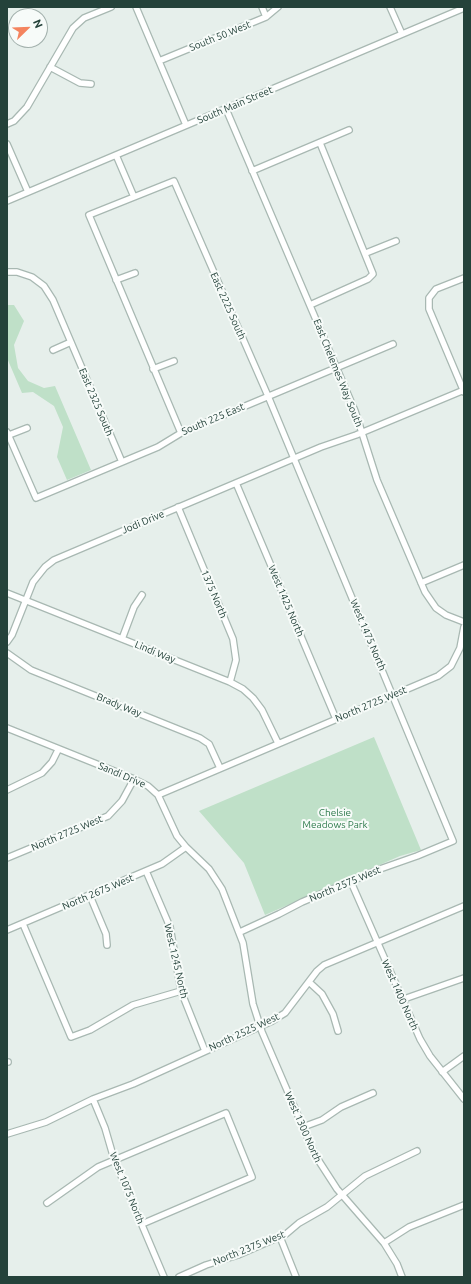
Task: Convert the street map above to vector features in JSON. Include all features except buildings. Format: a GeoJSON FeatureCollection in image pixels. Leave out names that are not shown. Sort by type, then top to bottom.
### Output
{"type":"FeatureCollection","features":[{"type":"Feature","properties":{"kind":"street"},"geometry":{"type":"LineString","coordinates":[[7,124],[14,121],[27,107],[73,28],[84,18],[111,7]]}},
{"type":"Feature","properties":{"kind":"street"},"geometry":{"type":"LineString","coordinates":[[136,7],[186,125]]}},
{"type":"Feature","properties":{"kind":"street"},"geometry":{"type":"LineString","coordinates":[[262,7],[266,16]]}},
{"type":"Feature","properties":{"kind":"street","name":"South 50 West"},"geometry":{"type":"LineString","coordinates":[[159,61],[266,16],[278,7]]}},
{"type":"Feature","properties":{"kind":"street"},"geometry":{"type":"LineString","coordinates":[[390,7],[402,34]]}},
{"type":"Feature","properties":{"kind":"street","name":"South Main Street"},"geometry":{"type":"LineString","coordinates":[[7,201],[464,8]]}},
{"type":"Feature","properties":{"kind":"street"},"geometry":{"type":"LineString","coordinates":[[50,67],[80,83],[90,84]]}},
{"type":"Feature","properties":{"kind":"street","name":"East Chelemes Way South"},"geometry":{"type":"LineString","coordinates":[[226,109],[355,410],[383,495],[425,592],[436,608],[456,620],[464,622]]}},
{"type":"Feature","properties":{"kind":"street"},"geometry":{"type":"LineString","coordinates":[[252,171],[349,130]]}},
{"type":"Feature","properties":{"kind":"street"},"geometry":{"type":"LineString","coordinates":[[310,305],[368,279],[373,274],[366,253],[320,143]]}},
{"type":"Feature","properties":{"kind":"street"},"geometry":{"type":"LineString","coordinates":[[7,144],[28,192]]}},
{"type":"Feature","properties":{"kind":"street"},"geometry":{"type":"LineString","coordinates":[[116,155],[134,197],[89,216],[180,433]]}},
{"type":"Feature","properties":{"kind":"street","name":"East 2225 South"},"geometry":{"type":"LineString","coordinates":[[134,197],[174,181],[282,430]]}},
{"type":"Feature","properties":{"kind":"street"},"geometry":{"type":"LineString","coordinates":[[366,253],[396,241]]}},
{"type":"Feature","properties":{"kind":"street","name":"East 2325 South"},"geometry":{"type":"LineString","coordinates":[[7,272],[17,272],[32,277],[44,286],[53,300],[122,462]]}},
{"type":"Feature","properties":{"kind":"street"},"geometry":{"type":"LineString","coordinates":[[116,280],[136,273]]}},
{"type":"Feature","properties":{"kind":"street"},"geometry":{"type":"LineString","coordinates":[[464,278],[436,289],[429,298],[429,309],[464,391]]}},
{"type":"Feature","properties":{"kind":"street"},"geometry":{"type":"LineString","coordinates":[[53,350],[71,342]]}},
{"type":"Feature","properties":{"kind":"street","name":"South 225 East"},"geometry":{"type":"LineString","coordinates":[[8,434],[36,498],[158,447],[180,433],[393,344]]}},
{"type":"Feature","properties":{"kind":"street"},"geometry":{"type":"LineString","coordinates":[[154,369],[174,361]]}},
{"type":"Feature","properties":{"kind":"street","name":"Jodi Drive"},"geometry":{"type":"LineString","coordinates":[[7,642],[12,635],[26,599],[38,574],[54,560],[293,458],[464,391]]}},
{"type":"Feature","properties":{"kind":"street"},"geometry":{"type":"LineString","coordinates":[[8,434],[27,428]]}},
{"type":"Feature","properties":{"kind":"street","name":"West 1475 North"},"geometry":{"type":"LineString","coordinates":[[282,430],[453,841]]}},
{"type":"Feature","properties":{"kind":"street","name":"West 1425 North"},"geometry":{"type":"LineString","coordinates":[[236,483],[336,719]]}},
{"type":"Feature","properties":{"kind":"street","name":"1375 North"},"geometry":{"type":"LineString","coordinates":[[178,507],[233,639],[236,660],[230,682]]}},
{"type":"Feature","properties":{"kind":"street"},"geometry":{"type":"LineString","coordinates":[[421,583],[464,565]]}},
{"type":"Feature","properties":{"kind":"street","name":"Lindi Way"},"geometry":{"type":"LineString","coordinates":[[7,593],[26,599],[230,682],[253,698],[268,720],[278,743]]}},
{"type":"Feature","properties":{"kind":"street"},"geometry":{"type":"LineString","coordinates":[[122,639],[134,607],[142,595]]}},
{"type":"Feature","properties":{"kind":"street","name":"North 2725 West"},"geometry":{"type":"LineString","coordinates":[[278,743],[438,676],[451,666],[460,648],[464,627]]}},
{"type":"Feature","properties":{"kind":"street","name":"Brady Way"},"geometry":{"type":"LineString","coordinates":[[7,653],[31,670],[200,738],[209,744],[220,768]]}},
{"type":"Feature","properties":{"kind":"street","name":"Sandi Drive"},"geometry":{"type":"LineString","coordinates":[[7,728],[58,750],[134,779],[148,786],[158,795]]}},
{"type":"Feature","properties":{"kind":"street"},"geometry":{"type":"LineString","coordinates":[[158,795],[278,743]]}},
{"type":"Feature","properties":{"kind":"street"},"geometry":{"type":"LineString","coordinates":[[7,790],[42,773],[52,762],[58,750]]}},
{"type":"Feature","properties":{"kind":"street","name":"North 2725 West"},"geometry":{"type":"LineString","coordinates":[[7,858],[108,816],[122,801],[134,779]]}},
{"type":"Feature","properties":{"kind":"street","name":"West 1300 North"},"geometry":{"type":"LineString","coordinates":[[158,795],[173,828],[186,847],[209,869],[216,878],[240,932],[253,1004],[260,1026],[303,1127],[324,1171],[341,1194],[384,1243],[397,1264],[402,1277]]}},
{"type":"Feature","properties":{"kind":"street","name":"North 2575 West"},"geometry":{"type":"LineString","coordinates":[[240,932],[302,902],[453,841]]}},
{"type":"Feature","properties":{"kind":"street","name":"North 2675 West"},"geometry":{"type":"LineString","coordinates":[[7,930],[90,896],[169,861],[186,847]]}},
{"type":"Feature","properties":{"kind":"street","name":"West 1245 North"},"geometry":{"type":"LineString","coordinates":[[146,871],[170,927],[181,991],[205,1051]]}},
{"type":"Feature","properties":{"kind":"street","name":"West 1400 North"},"geometry":{"type":"LineString","coordinates":[[351,882],[401,1000],[420,1039],[442,1072],[464,1099]]}},
{"type":"Feature","properties":{"kind":"street"},"geometry":{"type":"LineString","coordinates":[[90,896],[106,934],[107,946]]}},
{"type":"Feature","properties":{"kind":"street","name":"North 2525 West"},"geometry":{"type":"LineString","coordinates":[[7,1134],[46,1122],[92,1099],[133,1084],[260,1026],[285,1013],[324,965],[464,906]]}},
{"type":"Feature","properties":{"kind":"street"},"geometry":{"type":"LineString","coordinates":[[23,924],[70,1037],[90,1030],[133,1005],[181,991]]}},
{"type":"Feature","properties":{"kind":"street"},"geometry":{"type":"LineString","coordinates":[[401,1000],[464,978]]}},
{"type":"Feature","properties":{"kind":"street"},"geometry":{"type":"LineString","coordinates":[[309,982],[322,994],[333,1014],[338,1032]]}},
{"type":"Feature","properties":{"kind":"street"},"geometry":{"type":"LineString","coordinates":[[442,1072],[464,1056]]}},
{"type":"Feature","properties":{"kind":"street"},"geometry":{"type":"LineString","coordinates":[[303,1127],[322,1120],[342,1107],[374,1093]]}},
{"type":"Feature","properties":{"kind":"street","name":"West 1075 North"},"geometry":{"type":"LineString","coordinates":[[92,1099],[105,1128],[114,1160],[164,1277]]}},
{"type":"Feature","properties":{"kind":"street"},"geometry":{"type":"LineString","coordinates":[[47,1203],[92,1170],[226,1113],[252,1177],[142,1224]]}},
{"type":"Feature","properties":{"kind":"street","name":"North 2375 West"},"geometry":{"type":"LineString","coordinates":[[179,1277],[280,1237],[299,1223],[327,1207],[364,1176],[417,1151]]}},
{"type":"Feature","properties":{"kind":"street"},"geometry":{"type":"LineString","coordinates":[[384,1243],[409,1227],[464,1205]]}},
{"type":"Feature","properties":{"kind":"street"},"geometry":{"type":"LineString","coordinates":[[280,1237],[296,1277]]}},
{"type":"Feature","properties":{"kind":"green space"},"geometry":{"type":"Polygon","coordinates":[[[7,305],[14,305],[24,321],[14,345],[18,368],[28,381],[44,388],[55,386],[91,470],[67,480],[57,457],[63,427],[54,406],[33,392],[22,393],[7,358],[7,305]]]}},
{"type":"Feature","properties":{"kind":"green space","name":"Chelsie Meadows Park"},"geometry":{"type":"Polygon","coordinates":[[[374,737],[421,850],[400,856],[265,915],[244,863],[199,811],[374,737]]]}}]}
